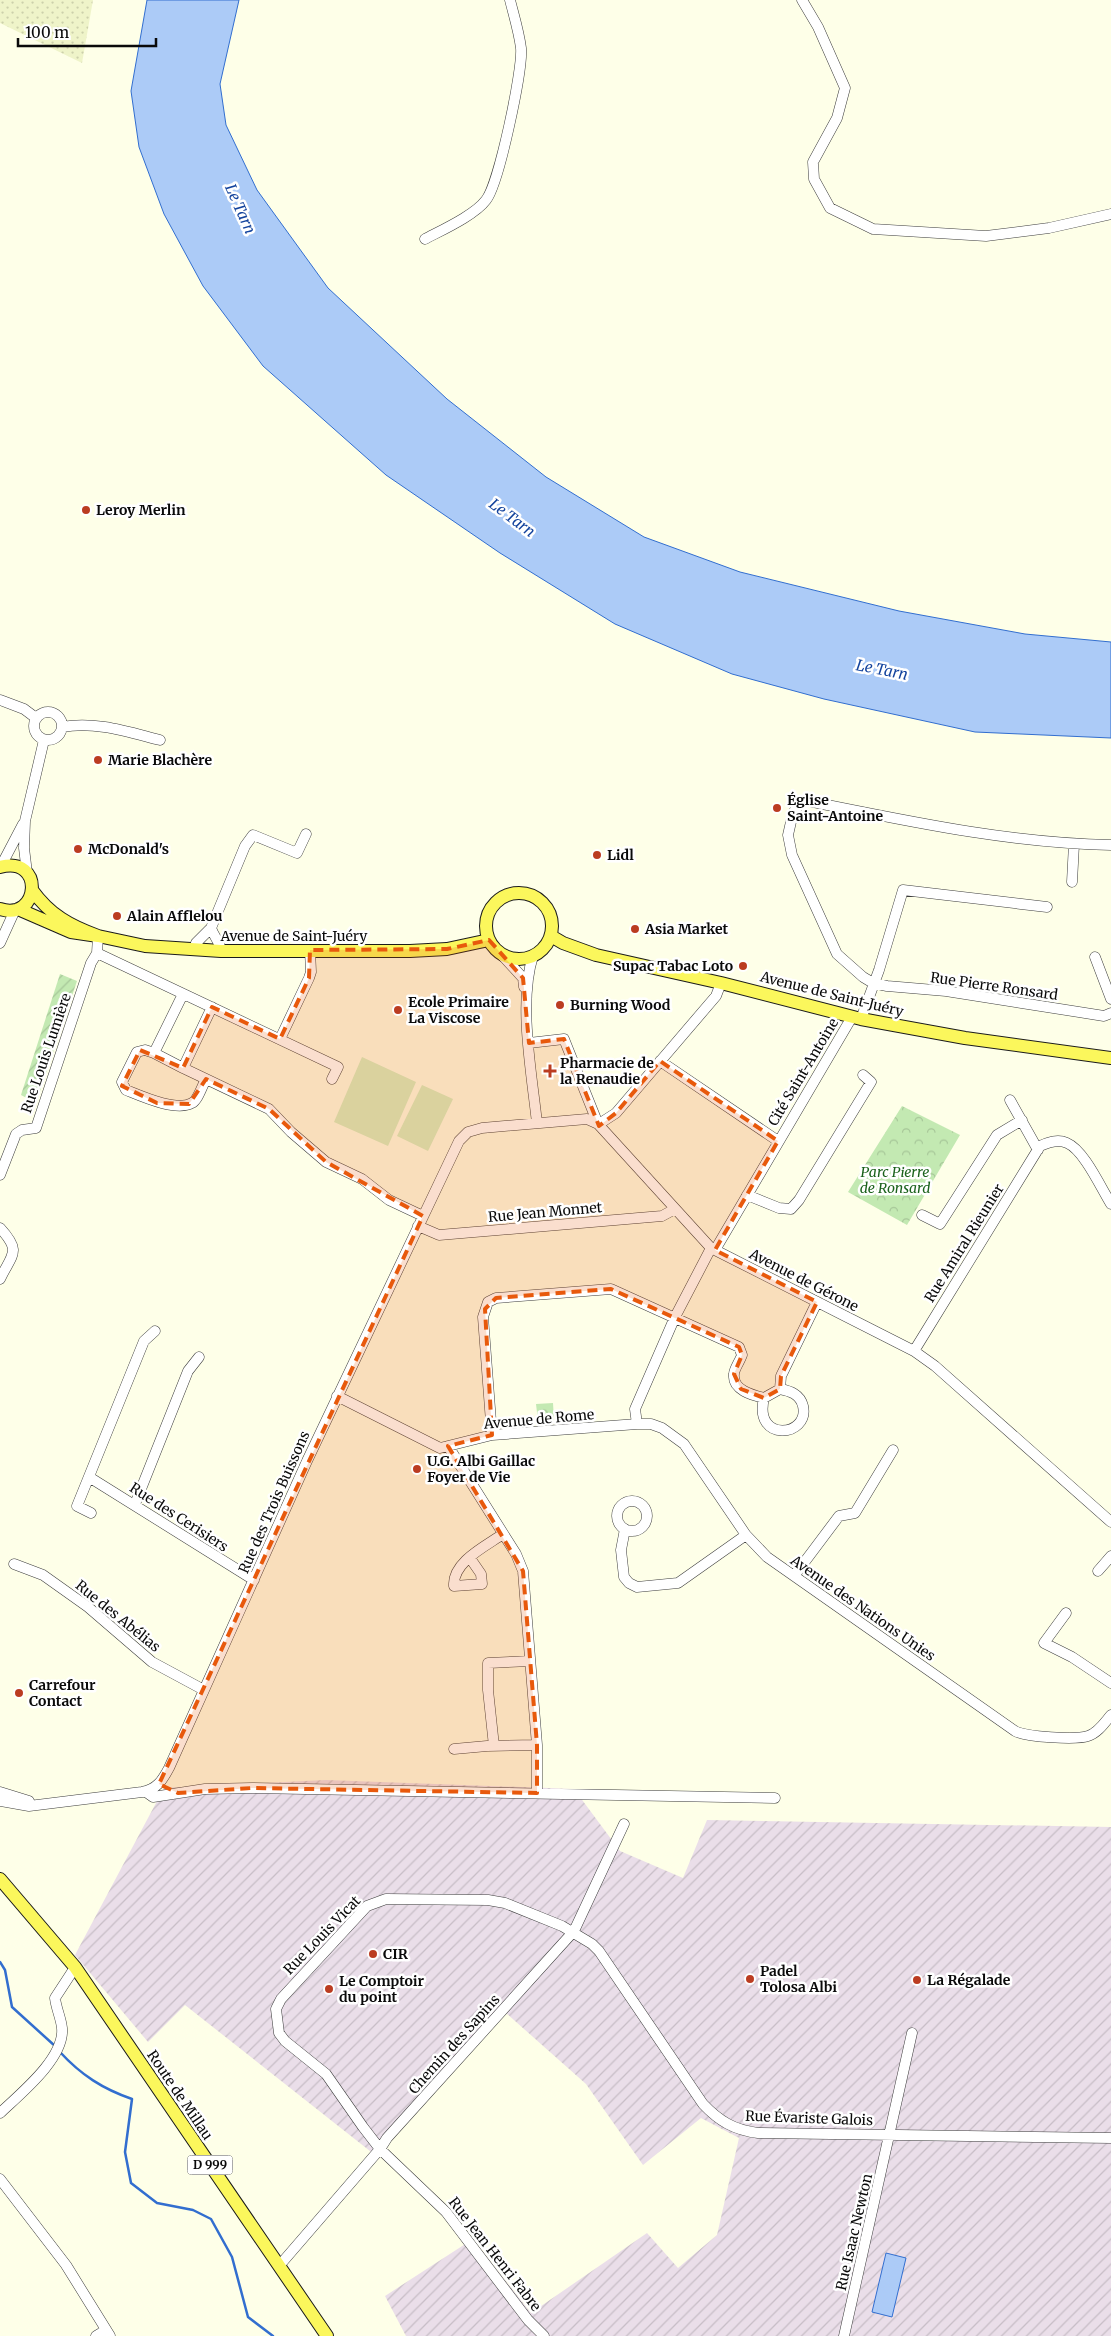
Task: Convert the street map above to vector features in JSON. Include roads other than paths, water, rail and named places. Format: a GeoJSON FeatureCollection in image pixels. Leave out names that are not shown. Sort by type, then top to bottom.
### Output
{"type":"FeatureCollection","features":[{"type":"Feature","properties":{"kind":"main road"},"geometry":{"type":"LineString","coordinates":[[1,867],[14,865],[27,872],[32,882],[32,890],[28,902],[17,910]]}},
{"type":"Feature","properties":{"kind":"main road","name":"Avenue de Saint-Juéry"},"geometry":{"type":"LineString","coordinates":[[32,890],[56,917],[72,926],[98,936]]}},
{"type":"Feature","properties":{"kind":"main road"},"geometry":{"type":"LineString","coordinates":[[516,894],[525,894],[542,903],[551,919],[551,936],[543,949],[533,956],[522,959],[501,954],[489,940],[487,920],[490,910],[497,902],[516,894]]}},
{"type":"Feature","properties":{"kind":"main road","name":"Avenue de Saint-Juéry"},"geometry":{"type":"LineString","coordinates":[[0,909],[17,910],[71,932],[144,946],[194,950],[447,949],[489,940]]}},
{"type":"Feature","properties":{"kind":"main road","name":"Avenue de Saint-Juéry"},"geometry":{"type":"LineString","coordinates":[[551,936],[578,950],[722,982],[856,1018],[965,1038],[1111,1058]]}},
{"type":"Feature","properties":{"kind":"main road","name":"Route de Millau"},"geometry":{"type":"LineString","coordinates":[[0,1879],[59,1948],[94,1995],[327,2336]]}},
{"type":"Feature","properties":{"kind":"main road","name":"Route de Millau"},"geometry":{"type":"LineString","coordinates":[[0,1892],[94,1995]]}},
{"type":"Feature","properties":{"kind":"street"},"geometry":{"type":"LineString","coordinates":[[425,238],[463,219],[486,200],[498,170],[519,76],[521,49],[510,0]]}},
{"type":"Feature","properties":{"kind":"street"},"geometry":{"type":"LineString","coordinates":[[802,0],[818,27],[845,88],[837,118],[813,162],[814,179],[830,208],[873,229],[986,236],[1048,228],[1111,214]]}},
{"type":"Feature","properties":{"kind":"street"},"geometry":{"type":"LineString","coordinates":[[0,700],[24,709],[36,718]]}},
{"type":"Feature","properties":{"kind":"street"},"geometry":{"type":"LineString","coordinates":[[53,712],[59,717],[62,727],[56,738],[44,740],[35,731],[36,718],[42,713],[53,712]]}},
{"type":"Feature","properties":{"kind":"street"},"geometry":{"type":"LineString","coordinates":[[62,727],[78,724],[97,725],[160,740]]}},
{"type":"Feature","properties":{"kind":"street"},"geometry":{"type":"LineString","coordinates":[[27,872],[24,848],[25,821],[44,740]]}},
{"type":"Feature","properties":{"kind":"street"},"geometry":{"type":"LineString","coordinates":[[873,983],[837,954],[792,854],[788,836],[793,813],[801,802],[808,801],[955,830],[1074,844],[1111,845]]}},
{"type":"Feature","properties":{"kind":"street"},"geometry":{"type":"LineString","coordinates":[[1,867],[25,821]]}},
{"type":"Feature","properties":{"kind":"street"},"geometry":{"type":"LineString","coordinates":[[194,950],[196,943],[211,928],[245,846],[253,835],[298,853],[306,834]]}},
{"type":"Feature","properties":{"kind":"street"},"geometry":{"type":"LineString","coordinates":[[1072,882],[1074,844]]}},
{"type":"Feature","properties":{"kind":"street","name":"Cité Saint-Antoine"},"geometry":{"type":"LineString","coordinates":[[637,1424],[635,1409],[675,1317],[713,1249],[778,1141],[856,1018],[873,983],[903,890],[1047,907]]}},
{"type":"Feature","properties":{"kind":"street"},"geometry":{"type":"LineString","coordinates":[[1,940],[17,910]]}},
{"type":"Feature","properties":{"kind":"street"},"geometry":{"type":"LineString","coordinates":[[0,925],[1,940]]}},
{"type":"Feature","properties":{"kind":"street"},"geometry":{"type":"LineString","coordinates":[[211,928],[214,936],[220,943],[221,950]]}},
{"type":"Feature","properties":{"kind":"street"},"geometry":{"type":"LineString","coordinates":[[98,936],[97,953],[338,1067],[332,1079]]}},
{"type":"Feature","properties":{"kind":"street"},"geometry":{"type":"LineString","coordinates":[[280,1039],[309,978],[311,972],[310,950]]}},
{"type":"Feature","properties":{"kind":"street","name":"Rue Louis Lumière"},"geometry":{"type":"LineString","coordinates":[[0,1175],[16,1134],[22,1130],[36,1128],[88,972],[97,953]]}},
{"type":"Feature","properties":{"kind":"street"},"geometry":{"type":"LineString","coordinates":[[501,954],[523,978],[527,1000]]}},
{"type":"Feature","properties":{"kind":"street"},"geometry":{"type":"LineString","coordinates":[[533,956],[528,970],[527,1000],[537,1123],[587,1119],[599,1124],[616,1113],[716,996],[722,982]]}},
{"type":"Feature","properties":{"kind":"street"},"geometry":{"type":"LineString","coordinates":[[1095,956],[1111,999]]}},
{"type":"Feature","properties":{"kind":"street","name":"Rue Pierre Ronsard"},"geometry":{"type":"LineString","coordinates":[[873,983],[946,991],[1104,1016],[1111,1013]]}},
{"type":"Feature","properties":{"kind":"street"},"geometry":{"type":"LineString","coordinates":[[154,1052],[183,994]]}},
{"type":"Feature","properties":{"kind":"street"},"geometry":{"type":"LineString","coordinates":[[184,1068],[212,1007]]}},
{"type":"Feature","properties":{"kind":"street","name":"Avenue de Gérone"},"geometry":{"type":"LineString","coordinates":[[529,1043],[564,1039],[599,1124],[713,1249],[914,1351],[940,1370],[1111,1522]]}},
{"type":"Feature","properties":{"kind":"street"},"geometry":{"type":"LineString","coordinates":[[206,1079],[195,1100],[190,1104],[158,1103],[126,1090],[122,1082],[137,1052],[145,1050],[154,1052],[269,1109],[290,1132],[326,1162],[362,1179],[389,1200],[423,1216]]}},
{"type":"Feature","properties":{"kind":"street","name":"Cité Saint-Antoine"},"geometry":{"type":"LineString","coordinates":[[660,1061],[778,1141]]}},
{"type":"Feature","properties":{"kind":"street"},"geometry":{"type":"LineString","coordinates":[[747,1195],[779,1208],[791,1209],[799,1200],[871,1082],[863,1075]]}},
{"type":"Feature","properties":{"kind":"street"},"geometry":{"type":"LineString","coordinates":[[1010,1100],[1038,1150],[1040,1146],[1051,1142],[1066,1142],[1078,1150],[1111,1204]]}},
{"type":"Feature","properties":{"kind":"street"},"geometry":{"type":"LineString","coordinates":[[922,1215],[940,1224],[997,1135],[1022,1120]]}},
{"type":"Feature","properties":{"kind":"street","name":"Rue des Trois Buissons"},"geometry":{"type":"LineString","coordinates":[[0,1801],[20,1806],[146,1792],[159,1784],[169,1768],[337,1396],[458,1141],[468,1132],[482,1128],[537,1123]]}},
{"type":"Feature","properties":{"kind":"street","name":"Rue Amiral Rieunier"},"geometry":{"type":"LineString","coordinates":[[914,1351],[1038,1150]]}},
{"type":"Feature","properties":{"kind":"street","name":"Rue Jean Monnet"},"geometry":{"type":"LineString","coordinates":[[418,1226],[439,1235],[662,1216],[675,1209]]}},
{"type":"Feature","properties":{"kind":"street"},"geometry":{"type":"LineString","coordinates":[[0,1228],[12,1241],[14,1250],[0,1279]]}},
{"type":"Feature","properties":{"kind":"street"},"geometry":{"type":"LineString","coordinates":[[492,1436],[483,1318],[488,1302],[496,1298],[551,1292],[611,1289],[739,1348],[742,1355],[734,1374],[735,1382],[745,1392],[764,1398],[780,1389],[795,1393],[802,1402],[804,1409],[799,1423],[790,1430],[776,1430],[769,1426],[762,1413],[764,1398]]}},
{"type":"Feature","properties":{"kind":"street"},"geometry":{"type":"LineString","coordinates":[[780,1389],[781,1376],[817,1302]]}},
{"type":"Feature","properties":{"kind":"street"},"geometry":{"type":"LineString","coordinates":[[91,1513],[77,1506],[144,1341],[155,1331]]}},
{"type":"Feature","properties":{"kind":"street"},"geometry":{"type":"LineString","coordinates":[[134,1504],[188,1371],[199,1358]]}},
{"type":"Feature","properties":{"kind":"street","name":"Avenue de Rome"},"geometry":{"type":"LineString","coordinates":[[337,1396],[440,1448],[492,1436],[637,1424]]}},
{"type":"Feature","properties":{"kind":"street","name":"Avenue des Nations Unies"},"geometry":{"type":"LineString","coordinates":[[637,1424],[651,1424],[662,1428],[684,1444],[746,1536],[767,1557],[957,1692],[1022,1734],[1088,1736],[1096,1732],[1111,1715]]}},
{"type":"Feature","properties":{"kind":"street"},"geometry":{"type":"LineString","coordinates":[[448,1446],[503,1534],[523,1571],[537,1745],[537,1793]]}},
{"type":"Feature","properties":{"kind":"street"},"geometry":{"type":"LineString","coordinates":[[794,1576],[839,1516],[855,1512],[893,1450]]}},
{"type":"Feature","properties":{"kind":"street","name":"Rue des Cerisiers"},"geometry":{"type":"LineString","coordinates":[[89,1477],[254,1580]]}},
{"type":"Feature","properties":{"kind":"street"},"geometry":{"type":"LineString","coordinates":[[625,1529],[621,1550],[624,1577],[637,1587],[678,1583],[746,1536]]}},
{"type":"Feature","properties":{"kind":"street"},"geometry":{"type":"LineString","coordinates":[[470,1558],[503,1534]]}},
{"type":"Feature","properties":{"kind":"street"},"geometry":{"type":"LineString","coordinates":[[1098,1571],[1111,1556]]}},
{"type":"Feature","properties":{"kind":"street","name":"Rue des Abélias"},"geometry":{"type":"LineString","coordinates":[[14,1564],[42,1575],[88,1607],[152,1662],[204,1690]]}},
{"type":"Feature","properties":{"kind":"street"},"geometry":{"type":"LineString","coordinates":[[1066,1613],[1044,1643],[1072,1657],[1111,1683]]}},
{"type":"Feature","properties":{"kind":"street"},"geometry":{"type":"LineString","coordinates":[[494,1746],[488,1690],[488,1663],[530,1661]]}},
{"type":"Feature","properties":{"kind":"street"},"geometry":{"type":"LineString","coordinates":[[454,1750],[494,1746],[537,1745]]}},
{"type":"Feature","properties":{"kind":"street"},"geometry":{"type":"LineString","coordinates":[[159,1784],[178,1792]]}},
{"type":"Feature","properties":{"kind":"street"},"geometry":{"type":"LineString","coordinates":[[146,1792],[154,1797],[205,1789],[270,1788],[775,1798]]}},
{"type":"Feature","properties":{"kind":"street","name":"Rue des Trois Buissons"},"geometry":{"type":"LineString","coordinates":[[0,1792],[21,1800],[48,1803]]}},
{"type":"Feature","properties":{"kind":"street","name":"Chemin des Sapins"},"geometry":{"type":"LineString","coordinates":[[279,2266],[380,2149],[387,2138],[574,1931],[624,1824]]}},
{"type":"Feature","properties":{"kind":"street","name":"Rue Louis Vicat"},"geometry":{"type":"LineString","coordinates":[[380,2149],[326,2074],[279,2033],[276,2009],[281,1999],[366,1906],[376,1901],[386,1899],[488,1900],[505,1903],[574,1931]]}},
{"type":"Feature","properties":{"kind":"street","name":"Rue Évariste Galois"},"geometry":{"type":"LineString","coordinates":[[574,1931],[599,1951],[703,2104],[721,2122],[732,2128],[758,2133],[1111,2138]]}},
{"type":"Feature","properties":{"kind":"street"},"geometry":{"type":"LineString","coordinates":[[0,2113],[32,2083],[54,2054],[60,2041],[62,2027],[55,1998],[72,1972]]}},
{"type":"Feature","properties":{"kind":"street","name":"Rue Isaac Newton"},"geometry":{"type":"LineString","coordinates":[[844,2336],[912,2033]]}},
{"type":"Feature","properties":{"kind":"street","name":"Rue Jean Henri Fabre"},"geometry":{"type":"LineString","coordinates":[[380,2149],[446,2212],[528,2320],[544,2336]]}},
{"type":"Feature","properties":{"kind":"street"},"geometry":{"type":"LineString","coordinates":[[0,2179],[66,2265],[108,2333],[96,2336]]}},
{"type":"Feature","properties":{"kind":"water","name":"Le Tarn"},"geometry":{"type":"Polygon","coordinates":[[[147,0],[239,0],[220,84],[226,125],[257,190],[328,288],[447,399],[546,477],[644,537],[740,572],[899,611],[1025,634],[1111,642],[1111,738],[975,732],[824,699],[732,674],[615,624],[500,553],[386,475],[263,366],[203,286],[164,214],[139,147],[131,91],[147,0]]]}},
{"type":"Feature","properties":{"kind":"water"},"geometry":{"type":"Polygon","coordinates":[[[886,2253],[906,2258],[892,2317],[872,2312],[886,2253]]]}},
{"type":"Feature","properties":{"kind":"waterway"},"geometry":{"type":"LineString","coordinates":[[0,1962],[5,1970],[12,2007],[55,2046]]}},
{"type":"Feature","properties":{"kind":"waterway"},"geometry":{"type":"LineString","coordinates":[[60,2052],[76,2068],[93,2080],[111,2091],[132,2099],[125,2152],[131,2183],[157,2203],[193,2210],[211,2219],[232,2257],[248,2317],[273,2336]]}},
{"type":"Feature","properties":{"kind":"place","name":"Leroy Merlin"},"geometry":{"type":"Point","coordinates":[86,510]}},
{"type":"Feature","properties":{"kind":"place","name":"Marie Blachère"},"geometry":{"type":"Point","coordinates":[98,760]}},
{"type":"Feature","properties":{"kind":"place","name":"Église Saint-Antoine"},"geometry":{"type":"Point","coordinates":[777,808]}},
{"type":"Feature","properties":{"kind":"place","name":"McDonald's"},"geometry":{"type":"Point","coordinates":[78,849]}},
{"type":"Feature","properties":{"kind":"place","name":"Lidl"},"geometry":{"type":"Point","coordinates":[597,855]}},
{"type":"Feature","properties":{"kind":"place","name":"Alain Afflelou"},"geometry":{"type":"Point","coordinates":[117,916]}},
{"type":"Feature","properties":{"kind":"place","name":"Asia Market"},"geometry":{"type":"Point","coordinates":[635,929]}},
{"type":"Feature","properties":{"kind":"place","name":"Supac Tabac Loto"},"geometry":{"type":"Point","coordinates":[743,966]}},
{"type":"Feature","properties":{"kind":"place","name":"Burning Wood"},"geometry":{"type":"Point","coordinates":[560,1005]}},
{"type":"Feature","properties":{"kind":"place","name":"Ecole Primaire La Viscose"},"geometry":{"type":"Point","coordinates":[398,1010]}},
{"type":"Feature","properties":{"kind":"place","name":"Pharmacie de la Renaudie"},"geometry":{"type":"Point","coordinates":[550,1071]}},
{"type":"Feature","properties":{"kind":"place","name":"U.G. Albi Gaillac Foyer de Vie"},"geometry":{"type":"Point","coordinates":[417,1469]}},
{"type":"Feature","properties":{"kind":"place","name":"Carrefour Contact"},"geometry":{"type":"Point","coordinates":[19,1693]}},
{"type":"Feature","properties":{"kind":"place","name":"CIR"},"geometry":{"type":"Point","coordinates":[373,1954]}},
{"type":"Feature","properties":{"kind":"place","name":"Padel Tolosa Albi"},"geometry":{"type":"Point","coordinates":[750,1979]}},
{"type":"Feature","properties":{"kind":"place","name":"La Régalade"},"geometry":{"type":"Point","coordinates":[917,1980]}},
{"type":"Feature","properties":{"kind":"place","name":"Le Comptoir du point"},"geometry":{"type":"Point","coordinates":[329,1989]}},
{"type":"Feature","properties":{"kind":"park label","name":"Parc Pierre de Ronsard"},"geometry":{"type":"Point","coordinates":[895,1180]}}]}
